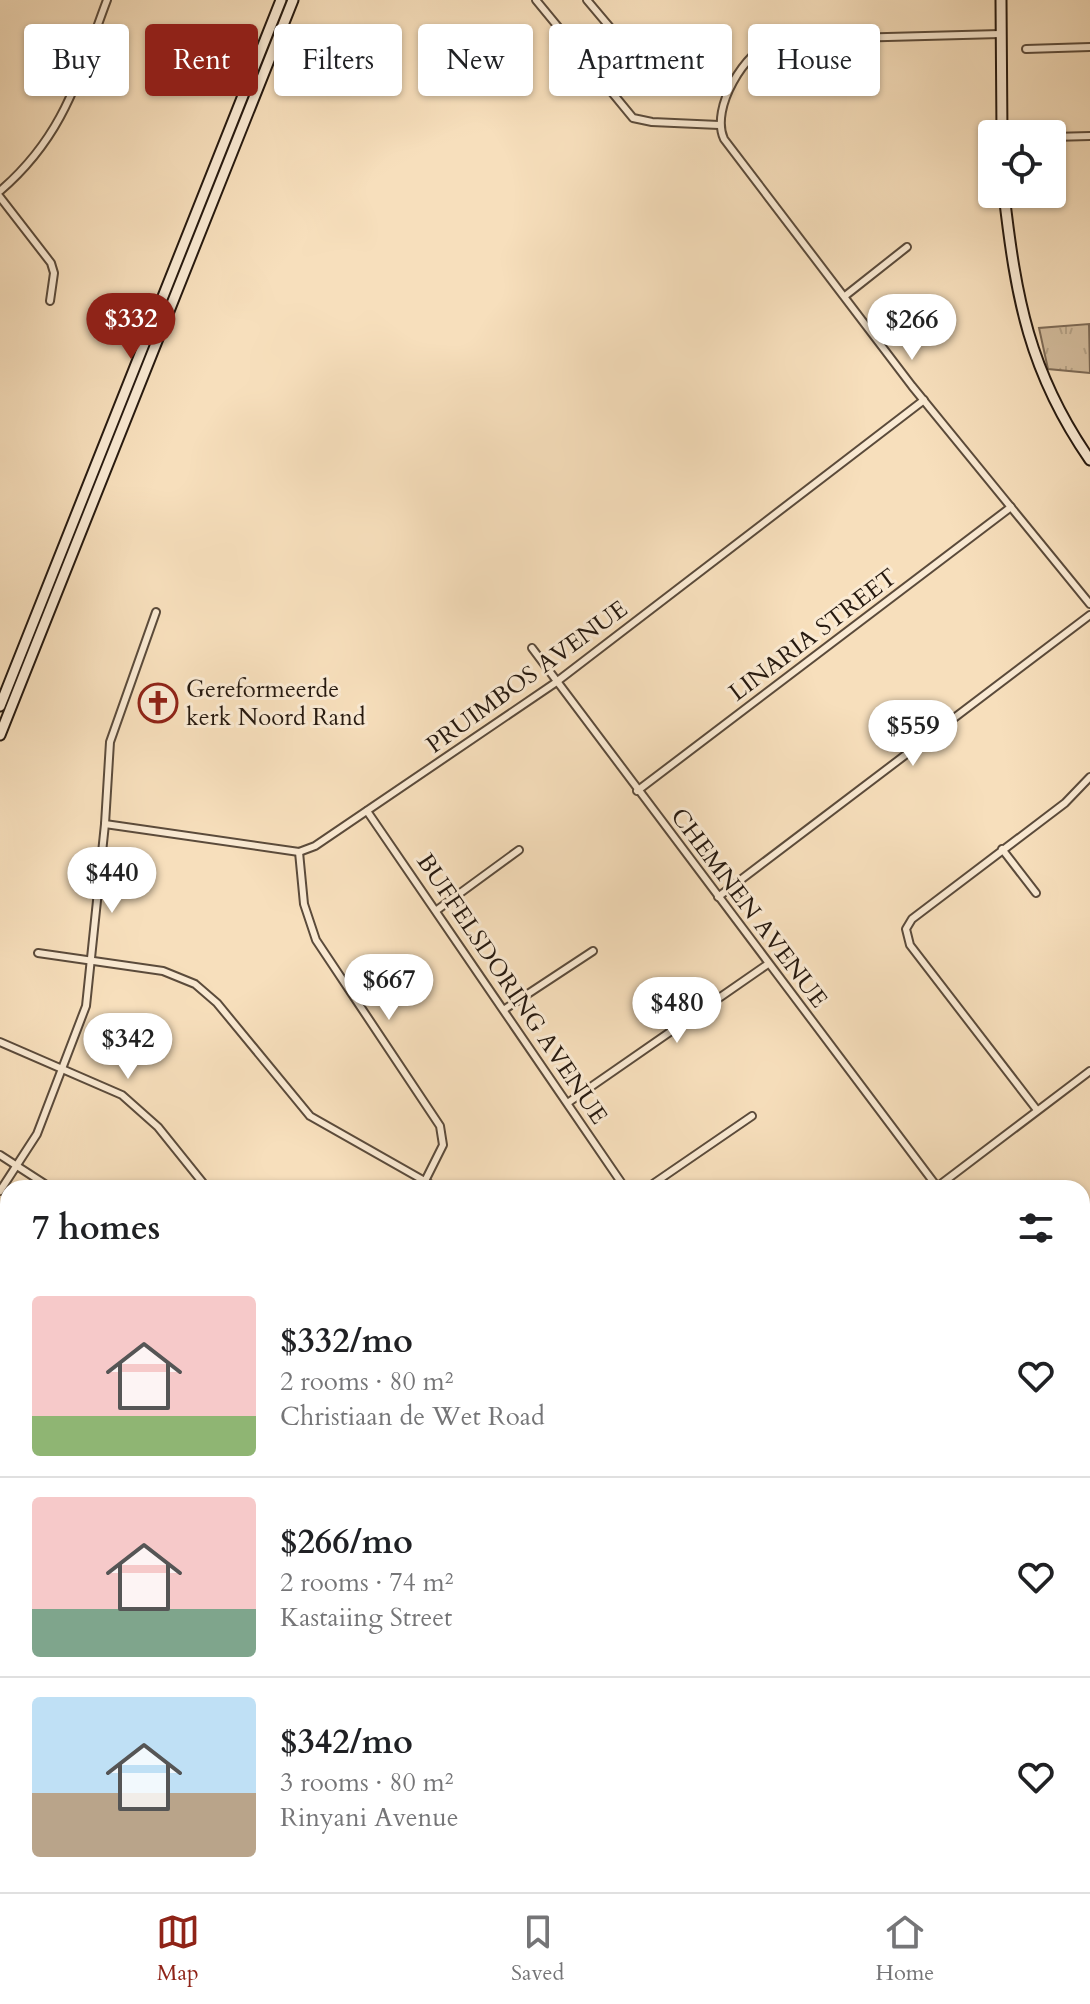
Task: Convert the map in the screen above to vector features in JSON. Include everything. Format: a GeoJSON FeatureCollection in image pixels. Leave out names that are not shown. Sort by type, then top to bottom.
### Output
{"type":"FeatureCollection","features":[{"type":"Feature","properties":{"kind":"main road"},"geometry":{"type":"LineString","coordinates":[[0,706],[281,0]]}},
{"type":"Feature","properties":{"kind":"main road"},"geometry":{"type":"LineString","coordinates":[[0,735],[293,0]]}},
{"type":"Feature","properties":{"kind":"main road"},"geometry":{"type":"LineString","coordinates":[[993,0],[1000,34],[1002,120]]}},
{"type":"Feature","properties":{"kind":"main road"},"geometry":{"type":"LineString","coordinates":[[998,13],[1001,0]]}},
{"type":"Feature","properties":{"kind":"main road"},"geometry":{"type":"LineString","coordinates":[[1006,208],[1011,248],[1035,357],[1053,402],[1090,460]]}},
{"type":"Feature","properties":{"kind":"street"},"geometry":{"type":"LineString","coordinates":[[50,301],[54,273],[51,263],[0,194],[29,165],[55,131],[107,0]]}},
{"type":"Feature","properties":{"kind":"street"},"geometry":{"type":"LineString","coordinates":[[536,0],[633,118],[652,122],[719,125]]}},
{"type":"Feature","properties":{"kind":"street"},"geometry":{"type":"LineString","coordinates":[[587,0],[607,24]]}},
{"type":"Feature","properties":{"kind":"street"},"geometry":{"type":"LineString","coordinates":[[1000,34],[775,40],[752,56],[722,107],[719,125],[724,139],[924,400],[1090,604]]}},
{"type":"Feature","properties":{"kind":"street"},"geometry":{"type":"LineString","coordinates":[[1026,49],[1090,47]]}},
{"type":"Feature","properties":{"kind":"street"},"geometry":{"type":"LineString","coordinates":[[1066,137],[1090,136]]}},
{"type":"Feature","properties":{"kind":"street"},"geometry":{"type":"LineString","coordinates":[[845,296],[907,247]]}},
{"type":"Feature","properties":{"kind":"street","name":"PRUIMBOS AVENUE"},"geometry":{"type":"LineString","coordinates":[[299,852],[315,846],[555,683],[924,400]]}},
{"type":"Feature","properties":{"kind":"street","name":"LINARIA STREET"},"geometry":{"type":"LineString","coordinates":[[637,791],[1011,507]]}},
{"type":"Feature","properties":{"kind":"street"},"geometry":{"type":"LineString","coordinates":[[8,1180],[37,1134],[86,1006],[111,735],[156,612]]}},
{"type":"Feature","properties":{"kind":"street"},"geometry":{"type":"LineString","coordinates":[[718,897],[1090,615]]}},
{"type":"Feature","properties":{"kind":"street","name":"CHEMNEN AVENUE"},"geometry":{"type":"LineString","coordinates":[[532,648],[555,683],[933,1180]]}},
{"type":"Feature","properties":{"kind":"street"},"geometry":{"type":"LineString","coordinates":[[1037,1110],[905,934],[912,919],[1065,803],[1090,777]]}},
{"type":"Feature","properties":{"kind":"street","name":"BUFFELSDORING AVENUE"},"geometry":{"type":"LineString","coordinates":[[367,811],[620,1180]]}},
{"type":"Feature","properties":{"kind":"street"},"geometry":{"type":"LineString","coordinates":[[105,824],[299,852],[304,904],[316,940],[440,1126],[443,1145],[426,1180]]}},
{"type":"Feature","properties":{"kind":"street"},"geometry":{"type":"LineString","coordinates":[[1002,849],[1036,893]]}},
{"type":"Feature","properties":{"kind":"street"},"geometry":{"type":"LineString","coordinates":[[437,910],[519,850]]}},
{"type":"Feature","properties":{"kind":"street"},"geometry":{"type":"LineString","coordinates":[[505,1009],[593,951]]}},
{"type":"Feature","properties":{"kind":"street"},"geometry":{"type":"LineString","coordinates":[[38,953],[92,964],[163,971],[195,984],[217,1003],[310,1116],[423,1180]]}},
{"type":"Feature","properties":{"kind":"street"},"geometry":{"type":"LineString","coordinates":[[569,1102],[768,964]]}},
{"type":"Feature","properties":{"kind":"street"},"geometry":{"type":"LineString","coordinates":[[0,1042],[107,1086],[134,1104],[158,1127],[201,1180]]}},
{"type":"Feature","properties":{"kind":"street"},"geometry":{"type":"LineString","coordinates":[[947,1180],[1090,1071]]}},
{"type":"Feature","properties":{"kind":"street"},"geometry":{"type":"LineString","coordinates":[[659,1180],[752,1116]]}},
{"type":"Feature","properties":{"kind":"street"},"geometry":{"type":"LineString","coordinates":[[0,1155],[40,1180]]}},
{"type":"Feature","properties":{"kind":"green space"},"geometry":{"type":"Polygon","coordinates":[[[1089,324],[1090,373],[1048,369],[1039,328],[1089,324]]]}},
{"type":"Feature","properties":{"kind":"place","name":"Gereformeerde kerk Noord Rand"},"geometry":{"type":"Point","coordinates":[158,703]}}]}
